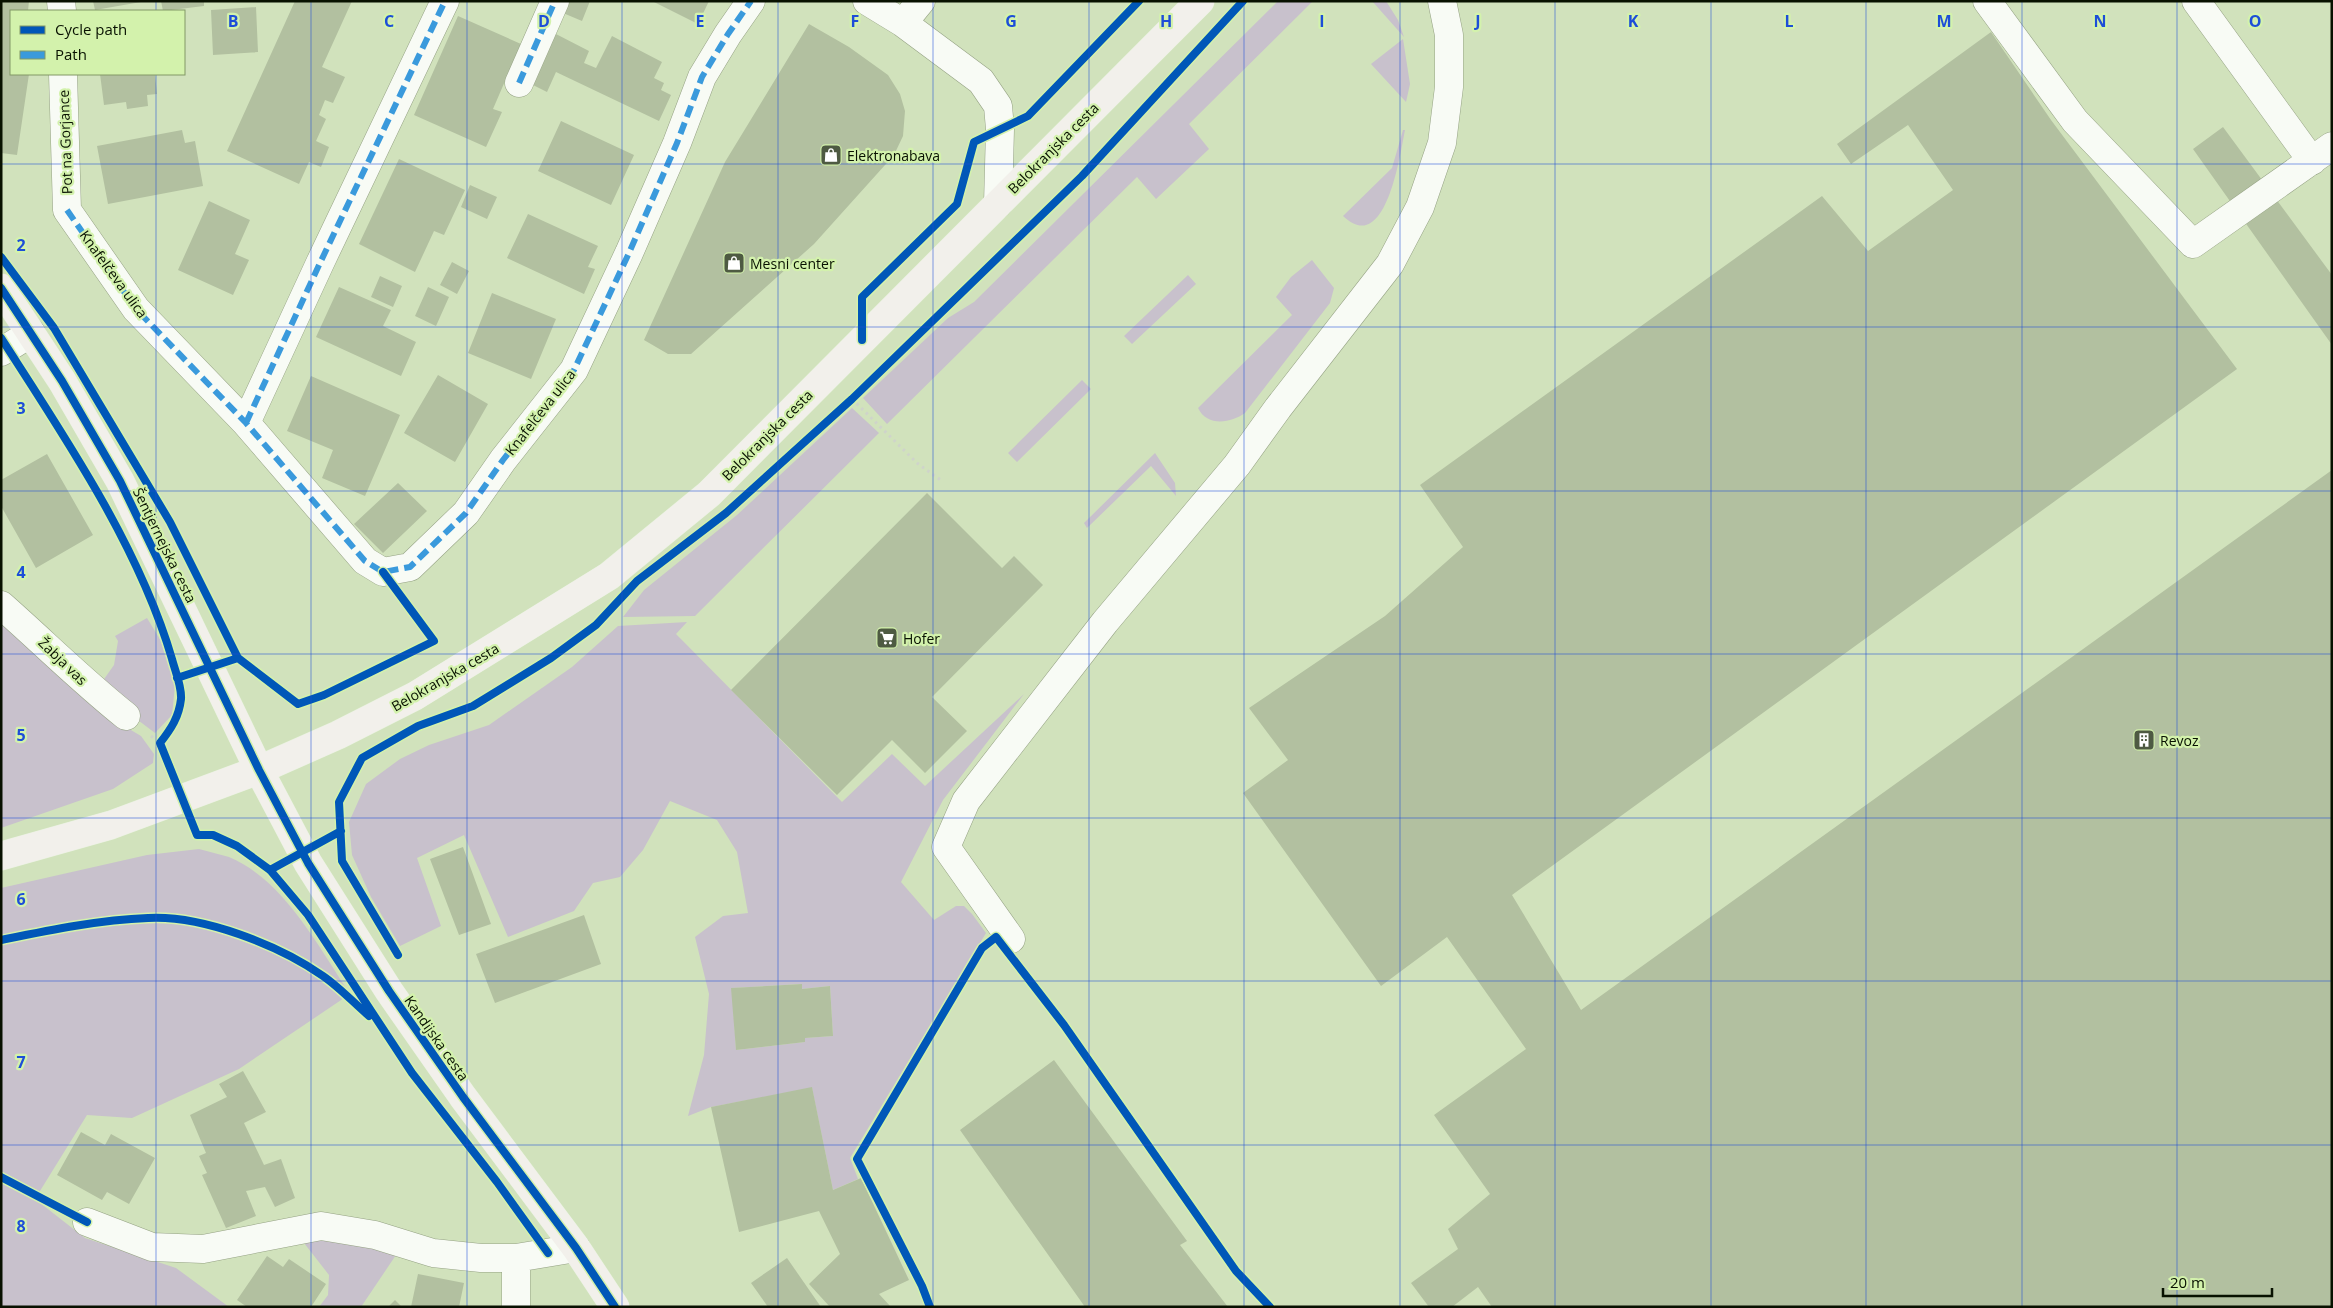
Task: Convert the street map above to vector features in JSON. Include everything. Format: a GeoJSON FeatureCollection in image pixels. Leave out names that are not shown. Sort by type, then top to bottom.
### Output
{"type":"FeatureCollection","features":[{"type":"Feature","properties":{"kind":"main road","name":"Belokranjska cesta"},"geometry":{"type":"LineString","coordinates":[[1,856],[110,825],[259,770],[415,696],[609,576],[709,494],[1200,1]]}},
{"type":"Feature","properties":{"kind":"main road","name":"Šentjernejska cesta"},"geometry":{"type":"LineString","coordinates":[[1,288],[32,333],[120,481],[259,770]]}},
{"type":"Feature","properties":{"kind":"main road","name":"Kandijska cesta"},"geometry":{"type":"LineString","coordinates":[[259,770],[308,863],[390,991],[463,1097],[576,1248],[616,1307]]}},
{"type":"Feature","properties":{"kind":"street"},"geometry":{"type":"LineString","coordinates":[[246,423],[445,1]]}},
{"type":"Feature","properties":{"kind":"street"},"geometry":{"type":"LineString","coordinates":[[519,83],[555,1]]}},
{"type":"Feature","properties":{"kind":"street","name":"Knafelčeva ulica"},"geometry":{"type":"LineString","coordinates":[[67,210],[136,309],[246,423],[365,561],[383,572],[410,567],[466,513],[503,460],[574,370],[629,253],[677,143],[702,77],[751,1]]}},
{"type":"Feature","properties":{"kind":"street"},"geometry":{"type":"LineString","coordinates":[[868,1],[903,23],[981,81],[998,106],[1000,129],[998,204]]}},
{"type":"Feature","properties":{"kind":"street"},"geometry":{"type":"LineString","coordinates":[[903,23],[920,1]]}},
{"type":"Feature","properties":{"kind":"street"},"geometry":{"type":"LineString","coordinates":[[1011,939],[946,847],[966,801],[1105,622],[1237,465],[1278,408],[1390,264],[1420,207],[1442,143],[1449,87],[1449,44],[1442,1]]}},
{"type":"Feature","properties":{"kind":"street"},"geometry":{"type":"LineString","coordinates":[[1987,1],[2075,121],[2193,244],[2322,153],[2196,1]]}},
{"type":"Feature","properties":{"kind":"street","name":"Pot na Gorjance"},"geometry":{"type":"LineString","coordinates":[[63,75],[67,210]]}},
{"type":"Feature","properties":{"kind":"street"},"geometry":{"type":"LineString","coordinates":[[1,352],[32,333]]}},
{"type":"Feature","properties":{"kind":"street","name":"Žabja vas"},"geometry":{"type":"LineString","coordinates":[[1,605],[58,655],[89,686],[126,716]]}},
{"type":"Feature","properties":{"kind":"street"},"geometry":{"type":"LineString","coordinates":[[87,1222],[152,1247],[203,1249],[321,1226],[375,1235],[433,1253],[481,1258],[516,1258],[576,1248]]}},
{"type":"Feature","properties":{"kind":"street"},"geometry":{"type":"LineString","coordinates":[[516,1258],[516,1307]]}},
{"type":"Feature","properties":{"kind":"path"},"geometry":{"type":"LineString","coordinates":[[844,406],[859,392]]}},
{"type":"Feature","properties":{"kind":"path"},"geometry":{"type":"LineString","coordinates":[[852,399],[917,463],[942,481]]}},
{"type":"Feature","properties":{"kind":"path"},"geometry":{"type":"LineString","coordinates":[[163,751],[160,743],[165,736]]}},
{"type":"Feature","properties":{"kind":"shaded area"},"geometry":{"type":"Polygon","coordinates":[[[1278,1],[1313,1],[1189,124],[1209,149],[1156,199],[1137,177],[887,424],[863,398],[948,318],[974,302],[1278,1]]]}},
{"type":"Feature","properties":{"kind":"shaded area"},"geometry":{"type":"Polygon","coordinates":[[[1372,1],[1386,1],[1398,20],[1404,37],[1372,1]]]}},
{"type":"Feature","properties":{"kind":"shaded area"},"geometry":{"type":"Polygon","coordinates":[[[1403,39],[1410,84],[1406,102],[1371,64],[1403,39]]]}},
{"type":"Feature","properties":{"kind":"shaded area"},"geometry":{"type":"Polygon","coordinates":[[[1403,130],[1405,130],[1395,179],[1388,198],[1380,213],[1370,223],[1358,225],[1343,216],[1392,168],[1403,130]]]}},
{"type":"Feature","properties":{"kind":"shaded area"},"geometry":{"type":"Polygon","coordinates":[[[1312,260],[1334,288],[1330,303],[1245,413],[1226,421],[1213,421],[1207,418],[1198,408],[1292,315],[1276,297],[1291,277],[1312,260]]]}},
{"type":"Feature","properties":{"kind":"shaded area"},"geometry":{"type":"Polygon","coordinates":[[[1188,275],[1196,284],[1132,344],[1124,336],[1188,275]]]}},
{"type":"Feature","properties":{"kind":"shaded area"},"geometry":{"type":"Polygon","coordinates":[[[1082,380],[1091,389],[1017,462],[1008,453],[1082,380]]]}},
{"type":"Feature","properties":{"kind":"shaded area"},"geometry":{"type":"Polygon","coordinates":[[[852,408],[879,433],[695,616],[623,617],[644,590],[737,515],[852,408]]]}},
{"type":"Feature","properties":{"kind":"shaded area"},"geometry":{"type":"Polygon","coordinates":[[[1155,453],[1175,483],[1176,496],[1151,466],[1087,528],[1084,523],[1155,453]]]}},
{"type":"Feature","properties":{"kind":"shaded area"},"geometry":{"type":"Polygon","coordinates":[[[147,618],[161,641],[175,685],[172,715],[155,733],[97,689],[114,665],[118,641],[115,636],[147,618]]]}},
{"type":"Feature","properties":{"kind":"shaded area"},"geometry":{"type":"Polygon","coordinates":[[[687,622],[676,634],[842,802],[892,754],[925,786],[1024,694],[943,800],[901,882],[934,920],[956,906],[964,906],[986,933],[850,1158],[858,1179],[833,1190],[812,1088],[711,1107],[688,1116],[704,1055],[709,994],[695,937],[723,916],[748,913],[737,852],[717,820],[670,801],[643,850],[620,877],[593,883],[574,911],[508,937],[464,835],[417,858],[441,926],[400,946],[371,897],[352,855],[349,822],[366,784],[400,759],[429,745],[489,725],[572,667],[618,626],[687,622]],[[801,984],[732,988],[736,1050],[805,1042],[805,1038],[833,1036],[830,986],[802,989],[801,984]]]}},
{"type":"Feature","properties":{"kind":"shaded area"},"geometry":{"type":"Polygon","coordinates":[[[1,624],[114,720],[141,736],[154,754],[153,763],[113,789],[1,828],[1,624]]]}},
{"type":"Feature","properties":{"kind":"shaded area"},"geometry":{"type":"Polygon","coordinates":[[[199,849],[229,857],[267,881],[298,916],[350,994],[239,1069],[132,1118],[87,1115],[35,1199],[85,1238],[176,1268],[229,1307],[1,1307],[1,888],[147,855],[199,849]]]}},
{"type":"Feature","properties":{"kind":"shaded area"},"geometry":{"type":"Polygon","coordinates":[[[297,1234],[365,1240],[396,1255],[361,1307],[319,1307],[328,1295],[329,1275],[297,1234]]]}},
{"type":"Feature","properties":{"kind":"building"},"geometry":{"type":"Polygon","coordinates":[[[1,1],[29,1],[28,10],[10,10],[10,75],[29,75],[17,155],[1,153],[1,1]]]}},
{"type":"Feature","properties":{"kind":"building"},"geometry":{"type":"Polygon","coordinates":[[[93,1],[141,1],[141,2],[95,10],[93,1]]]}},
{"type":"Feature","properties":{"kind":"building"},"geometry":{"type":"Polygon","coordinates":[[[161,1],[204,1],[204,6],[163,10],[161,1]]]}},
{"type":"Feature","properties":{"kind":"building"},"geometry":{"type":"Polygon","coordinates":[[[295,1],[352,1],[322,67],[345,77],[333,103],[325,100],[319,115],[326,119],[316,141],[329,147],[321,167],[309,162],[299,184],[227,151],[295,1]]]}},
{"type":"Feature","properties":{"kind":"building"},"geometry":{"type":"Polygon","coordinates":[[[568,1],[590,1],[582,21],[563,13],[568,1]]]}},
{"type":"Feature","properties":{"kind":"building"},"geometry":{"type":"Polygon","coordinates":[[[652,1],[709,1],[698,24],[652,1]]]}},
{"type":"Feature","properties":{"kind":"building"},"geometry":{"type":"Polygon","coordinates":[[[256,7],[258,52],[213,55],[211,10],[256,7]]]}},
{"type":"Feature","properties":{"kind":"building"},"geometry":{"type":"Polygon","coordinates":[[[458,16],[521,44],[493,109],[502,112],[486,147],[414,115],[458,16]]]}},
{"type":"Feature","properties":{"kind":"building"},"geometry":{"type":"Polygon","coordinates":[[[809,24],[849,47],[888,75],[900,94],[905,111],[903,136],[894,155],[814,244],[691,354],[668,354],[644,340],[725,162],[809,24]]]}},
{"type":"Feature","properties":{"kind":"building"},"geometry":{"type":"Polygon","coordinates":[[[1991,32],[2051,120],[2237,369],[1512,895],[1581,1010],[2332,470],[2332,1307],[1492,1307],[1478,1287],[1452,1307],[1429,1307],[1411,1283],[1458,1249],[1448,1229],[1490,1194],[1434,1115],[1526,1049],[1447,937],[1381,986],[1243,793],[1288,760],[1249,708],[1385,616],[1463,547],[1420,485],[1822,196],[1868,251],[1953,190],[1908,125],[1851,164],[1837,144],[1991,32]]]}},
{"type":"Feature","properties":{"kind":"building"},"geometry":{"type":"Polygon","coordinates":[[[554,33],[589,51],[584,63],[596,68],[612,36],[662,62],[654,78],[664,83],[661,90],[671,95],[659,121],[556,72],[547,92],[529,83],[554,33]]]}},
{"type":"Feature","properties":{"kind":"building"},"geometry":{"type":"Polygon","coordinates":[[[100,75],[155,75],[157,94],[147,95],[148,106],[127,109],[126,102],[104,105],[100,75]]]}},
{"type":"Feature","properties":{"kind":"building"},"geometry":{"type":"Polygon","coordinates":[[[561,121],[634,155],[611,205],[538,171],[561,121]]]}},
{"type":"Feature","properties":{"kind":"building"},"geometry":{"type":"Polygon","coordinates":[[[2223,127],[2332,275],[2332,345],[2193,149],[2223,127]]]}},
{"type":"Feature","properties":{"kind":"building"},"geometry":{"type":"Polygon","coordinates":[[[182,130],[185,143],[195,141],[203,186],[108,204],[97,146],[182,130]]]}},
{"type":"Feature","properties":{"kind":"building"},"geometry":{"type":"Polygon","coordinates":[[[399,159],[465,190],[444,235],[434,231],[415,272],[359,244],[399,159]]]}},
{"type":"Feature","properties":{"kind":"building"},"geometry":{"type":"Polygon","coordinates":[[[470,185],[497,197],[487,219],[461,207],[470,185]]]}},
{"type":"Feature","properties":{"kind":"building"},"geometry":{"type":"Polygon","coordinates":[[[209,201],[250,220],[235,254],[249,260],[233,295],[178,270],[209,201]]]}},
{"type":"Feature","properties":{"kind":"building"},"geometry":{"type":"Polygon","coordinates":[[[528,214],[598,246],[588,267],[595,269],[584,294],[507,258],[528,214]]]}},
{"type":"Feature","properties":{"kind":"building"},"geometry":{"type":"Polygon","coordinates":[[[452,262],[469,271],[457,294],[440,285],[452,262]]]}},
{"type":"Feature","properties":{"kind":"building"},"geometry":{"type":"Polygon","coordinates":[[[380,276],[402,286],[393,307],[371,297],[380,276]]]}},
{"type":"Feature","properties":{"kind":"building"},"geometry":{"type":"Polygon","coordinates":[[[339,287],[391,310],[383,326],[416,342],[401,376],[316,337],[339,287]]]}},
{"type":"Feature","properties":{"kind":"building"},"geometry":{"type":"Polygon","coordinates":[[[428,287],[449,297],[436,326],[415,316],[428,287]]]}},
{"type":"Feature","properties":{"kind":"building"},"geometry":{"type":"Polygon","coordinates":[[[492,293],[556,319],[531,379],[468,353],[492,293]]]}},
{"type":"Feature","properties":{"kind":"building"},"geometry":{"type":"Polygon","coordinates":[[[438,375],[488,404],[455,462],[404,433],[438,375]]]}},
{"type":"Feature","properties":{"kind":"building"},"geometry":{"type":"Polygon","coordinates":[[[311,376],[400,415],[365,496],[322,478],[333,450],[287,431],[311,376]]]}},
{"type":"Feature","properties":{"kind":"building"},"geometry":{"type":"Polygon","coordinates":[[[47,454],[93,535],[36,568],[1,506],[1,480],[47,454]]]}},
{"type":"Feature","properties":{"kind":"building"},"geometry":{"type":"Polygon","coordinates":[[[398,483],[427,511],[383,553],[354,524],[398,483]]]}},
{"type":"Feature","properties":{"kind":"building","name":"Hofer"},"geometry":{"type":"Polygon","coordinates":[[[927,493],[1002,568],[1014,556],[1043,585],[932,697],[967,731],[925,773],[892,740],[837,795],[731,690],[927,493]]]}},
{"type":"Feature","properties":{"kind":"building"},"geometry":{"type":"Polygon","coordinates":[[[463,847],[491,924],[459,935],[430,859],[463,847]]]}},
{"type":"Feature","properties":{"kind":"building"},"geometry":{"type":"Polygon","coordinates":[[[584,915],[601,964],[495,1003],[476,954],[584,915]]]}},
{"type":"Feature","properties":{"kind":"building"},"geometry":{"type":"Polygon","coordinates":[[[802,984],[802,989],[830,986],[833,1036],[805,1038],[805,1042],[736,1050],[731,988],[802,984]]]}},
{"type":"Feature","properties":{"kind":"building"},"geometry":{"type":"Polygon","coordinates":[[[1054,1060],[1187,1241],[1180,1245],[1228,1307],[1085,1307],[960,1130],[1054,1060]]]}},
{"type":"Feature","properties":{"kind":"building"},"geometry":{"type":"Polygon","coordinates":[[[243,1071],[266,1112],[244,1123],[264,1165],[281,1159],[295,1198],[275,1207],[265,1187],[246,1191],[256,1216],[226,1228],[202,1175],[207,1173],[199,1156],[206,1153],[190,1115],[227,1097],[219,1084],[243,1071]]]}},
{"type":"Feature","properties":{"kind":"building"},"geometry":{"type":"Polygon","coordinates":[[[812,1087],[833,1190],[861,1178],[909,1280],[879,1294],[891,1307],[830,1307],[809,1284],[840,1254],[819,1211],[739,1232],[711,1107],[812,1087]]]}},
{"type":"Feature","properties":{"kind":"building"},"geometry":{"type":"Polygon","coordinates":[[[81,1132],[105,1145],[111,1134],[155,1158],[129,1204],[107,1192],[102,1200],[57,1175],[81,1132]]]}},
{"type":"Feature","properties":{"kind":"building"},"geometry":{"type":"Polygon","coordinates":[[[267,1256],[283,1267],[289,1259],[326,1284],[311,1307],[247,1307],[237,1300],[267,1256]]]}},
{"type":"Feature","properties":{"kind":"building"},"geometry":{"type":"Polygon","coordinates":[[[787,1258],[821,1307],[768,1307],[751,1283],[787,1258]]]}},
{"type":"Feature","properties":{"kind":"building"},"geometry":{"type":"Polygon","coordinates":[[[418,1274],[464,1283],[459,1307],[411,1307],[418,1274]]]}},
{"type":"Feature","properties":{"kind":"building"},"geometry":{"type":"Polygon","coordinates":[[[395,1300],[402,1307],[388,1307],[395,1300]]]}},
{"type":"Feature","properties":{"kind":"marked path"},"geometry":{"type":"LineString","coordinates":[[246,423],[445,1]]}},
{"type":"Feature","properties":{"kind":"marked path"},"geometry":{"type":"LineString","coordinates":[[519,83],[555,1]]}},
{"type":"Feature","properties":{"kind":"marked path"},"geometry":{"type":"LineString","coordinates":[[67,210],[136,309],[246,423],[365,561],[383,572],[410,567],[466,513],[503,460],[574,370],[629,253],[677,143],[702,77],[751,1]]}},
{"type":"Feature","properties":{"kind":"cycle path"},"geometry":{"type":"LineString","coordinates":[[862,340],[862,297],[957,204],[974,142],[1028,116],[1139,1]]}},
{"type":"Feature","properties":{"kind":"cycle path"},"geometry":{"type":"LineString","coordinates":[[398,955],[342,861],[339,802],[362,758],[418,726],[473,706],[551,658],[596,625],[637,581],[726,513],[852,399],[1082,176],[1243,1]]}},
{"type":"Feature","properties":{"kind":"cycle path"},"geometry":{"type":"LineString","coordinates":[[1,257],[54,328],[170,522],[238,658],[298,704],[324,695],[434,641],[383,572]]}},
{"type":"Feature","properties":{"kind":"cycle path"},"geometry":{"type":"LineString","coordinates":[[1,288],[62,381],[120,481],[259,770],[308,863],[389,991],[463,1097],[576,1248],[615,1307]]}},
{"type":"Feature","properties":{"kind":"cycle path"},"geometry":{"type":"LineString","coordinates":[[1,338],[98,493],[140,575],[158,617],[181,694],[176,717],[171,728],[160,743],[197,835],[213,835],[237,846],[270,870],[308,915],[412,1073],[497,1182],[548,1253]]}},
{"type":"Feature","properties":{"kind":"cycle path"},"geometry":{"type":"LineString","coordinates":[[177,678],[238,658]]}},
{"type":"Feature","properties":{"kind":"cycle path"},"geometry":{"type":"LineString","coordinates":[[270,870],[341,831]]}},
{"type":"Feature","properties":{"kind":"cycle path"},"geometry":{"type":"LineString","coordinates":[[1,940],[111,921],[148,918],[192,921],[239,934],[285,953],[329,980],[369,1016]]}},
{"type":"Feature","properties":{"kind":"cycle path"},"geometry":{"type":"LineString","coordinates":[[930,1307],[922,1286],[857,1159],[982,948],[996,937],[1064,1025],[1236,1271],[1270,1307]]}},
{"type":"Feature","properties":{"kind":"cycle path"},"geometry":{"type":"LineString","coordinates":[[1,1177],[87,1222]]}},
{"type":"Feature","properties":{"kind":"place","name":"Elektronabava"},"geometry":{"type":"Point","coordinates":[831,155]}},
{"type":"Feature","properties":{"kind":"place","name":"Mesni center"},"geometry":{"type":"Point","coordinates":[734,263]}},
{"type":"Feature","properties":{"kind":"place","name":"Hofer"},"geometry":{"type":"Point","coordinates":[887,638]}},
{"type":"Feature","properties":{"kind":"place","name":"Revoz"},"geometry":{"type":"Point","coordinates":[2144,740]}}]}
